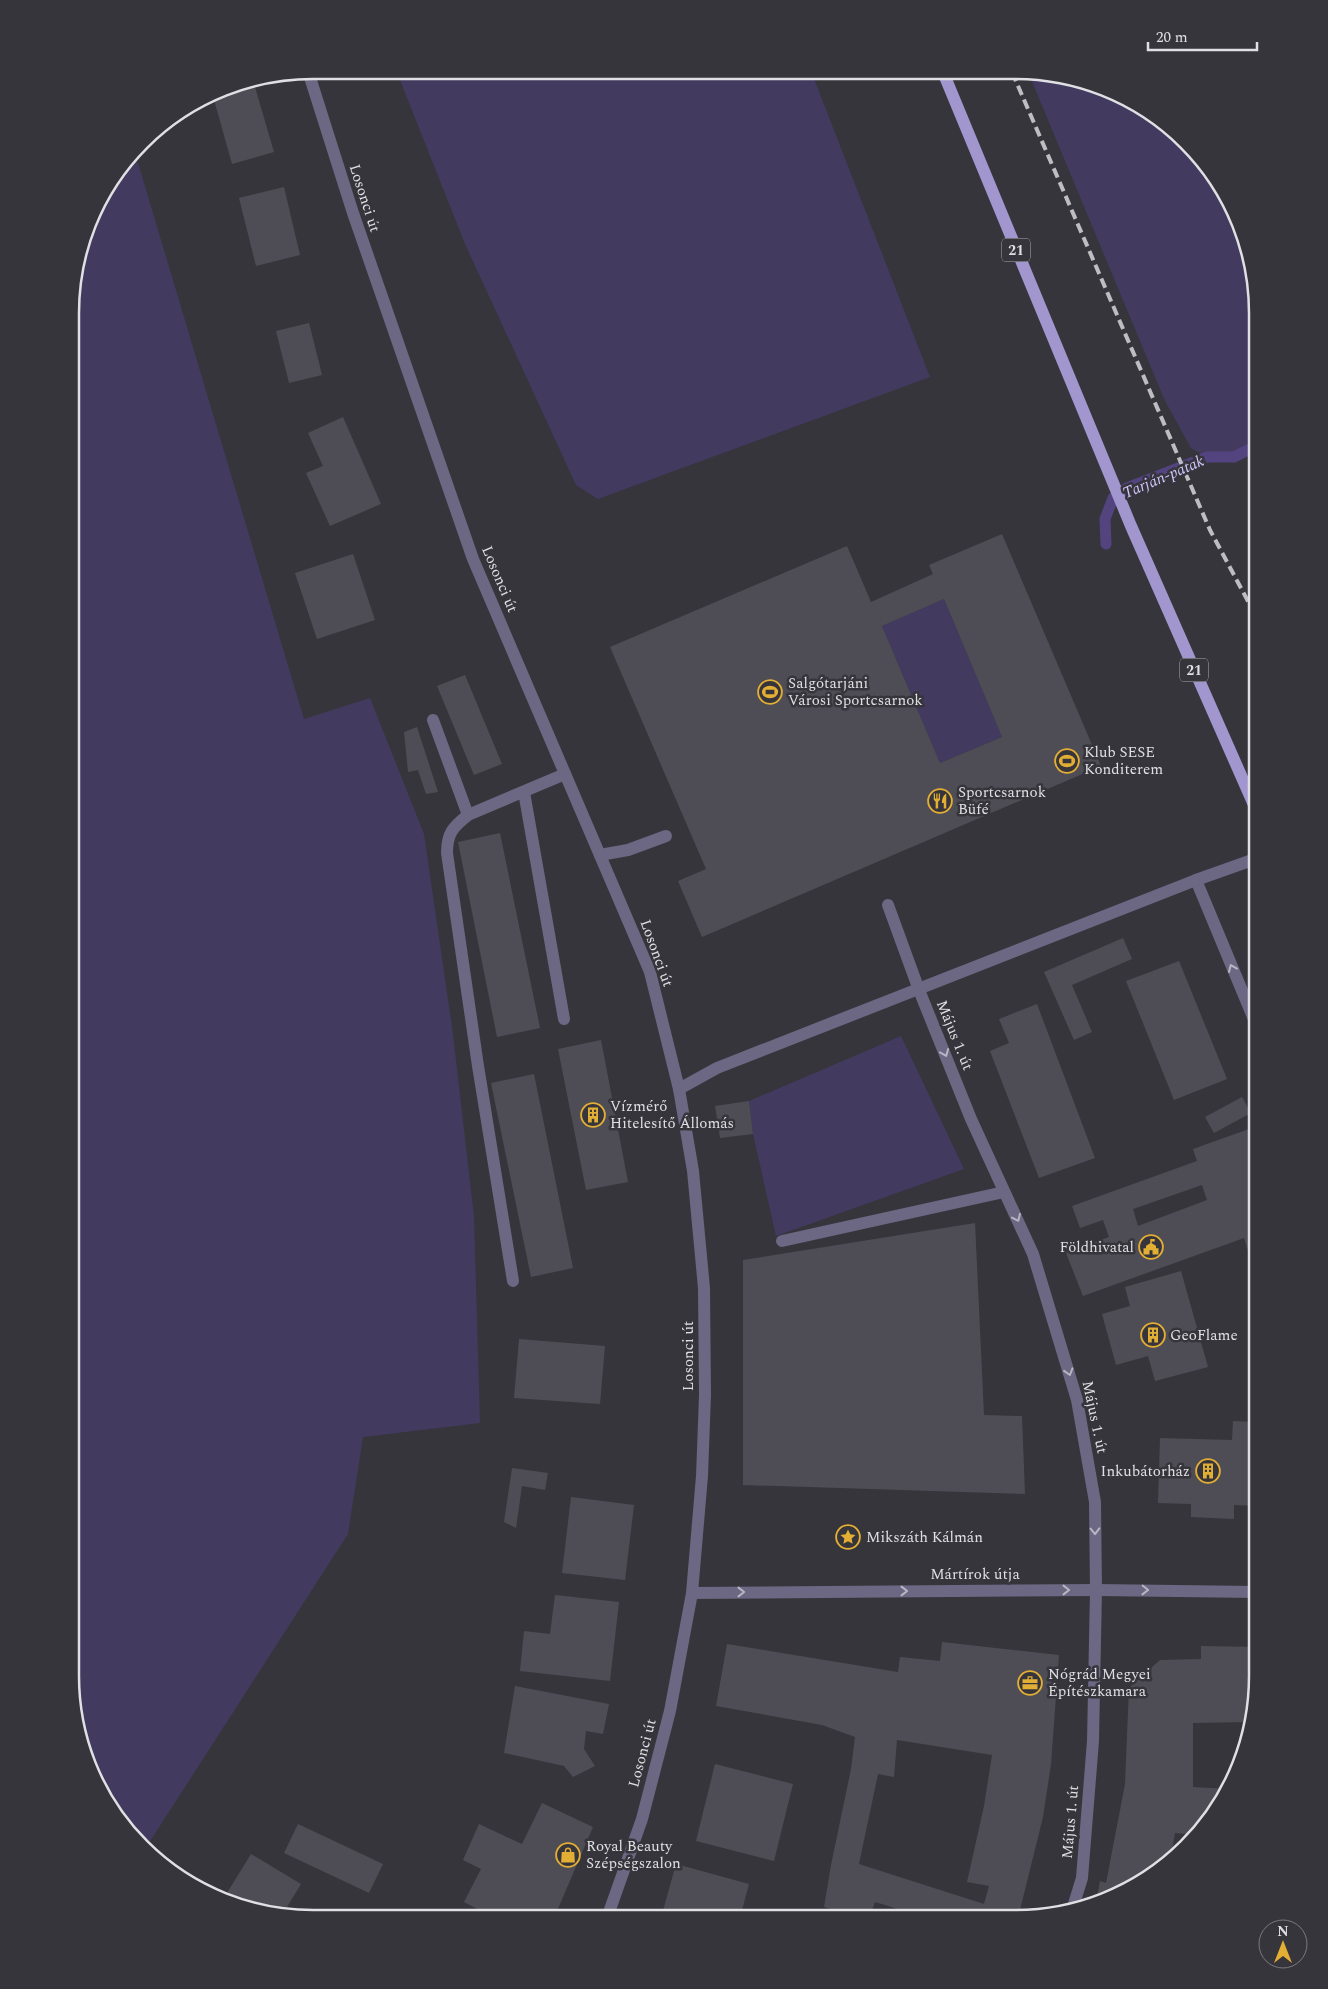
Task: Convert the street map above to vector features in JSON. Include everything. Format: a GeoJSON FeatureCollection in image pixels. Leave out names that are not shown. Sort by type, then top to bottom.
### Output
{"type":"FeatureCollection","features":[{"type":"Feature","properties":{"kind":"main road","name":"21"},"geometry":{"type":"LineString","coordinates":[[946,79],[1131,526],[1249,794]]}},
{"type":"Feature","properties":{"kind":"street","name":"Losonci út"},"geometry":{"type":"LineString","coordinates":[[310,79],[352,214],[473,559],[650,972],[679,1089],[693,1171],[704,1288],[705,1395],[702,1467],[692,1592],[670,1711],[642,1819],[609,1910]]}},
{"type":"Feature","properties":{"kind":"street"},"geometry":{"type":"LineString","coordinates":[[433,720],[468,815]]}},
{"type":"Feature","properties":{"kind":"street"},"geometry":{"type":"LineString","coordinates":[[513,1281],[480,1076],[447,853],[447,839],[455,826],[468,815],[565,774]]}},
{"type":"Feature","properties":{"kind":"street"},"geometry":{"type":"LineString","coordinates":[[524,792],[564,1019]]}},
{"type":"Feature","properties":{"kind":"street"},"geometry":{"type":"LineString","coordinates":[[600,855],[628,850],[666,836]]}},
{"type":"Feature","properties":{"kind":"street"},"geometry":{"type":"LineString","coordinates":[[679,1089],[717,1068],[1196,880],[1249,861]]}},
{"type":"Feature","properties":{"kind":"street"},"geometry":{"type":"LineString","coordinates":[[1196,880],[1249,1007]]}},
{"type":"Feature","properties":{"kind":"street","name":"Május 1. út"},"geometry":{"type":"LineString","coordinates":[[888,905],[919,990],[971,1118],[1033,1254],[1077,1400],[1095,1502],[1096,1590],[1093,1742],[1082,1878],[1075,1902]]}},
{"type":"Feature","properties":{"kind":"street"},"geometry":{"type":"LineString","coordinates":[[782,1241],[1004,1192]]}},
{"type":"Feature","properties":{"kind":"street","name":"Mártírok útja"},"geometry":{"type":"LineString","coordinates":[[692,1592],[1096,1590],[1249,1592]]}},
{"type":"Feature","properties":{"kind":"shaded area"},"geometry":{"type":"Polygon","coordinates":[[[400,79],[814,79],[930,377],[598,499],[576,485],[465,244],[400,79]]]}},
{"type":"Feature","properties":{"kind":"shaded area"},"geometry":{"type":"Polygon","coordinates":[[[1031,79],[1061,83],[1090,91],[1119,103],[1158,127],[1181,147],[1201,170],[1218,196],[1231,223],[1245,267],[1249,298],[1249,450],[1234,457],[1207,457],[1191,448],[1165,401],[1031,79]]]}},
{"type":"Feature","properties":{"kind":"shaded area"},"geometry":{"type":"Polygon","coordinates":[[[135,161],[138,163],[304,719],[370,698],[424,834],[453,1034],[474,1217],[480,1423],[363,1437],[348,1534],[149,1843],[127,1819],[103,1780],[87,1737],[79,1691],[79,298],[83,267],[97,223],[110,196],[135,161]]]}},
{"type":"Feature","properties":{"kind":"shaded area"},"geometry":{"type":"Polygon","coordinates":[[[944,599],[1002,737],[940,763],[882,626],[944,599]]]}},
{"type":"Feature","properties":{"kind":"shaded area"},"geometry":{"type":"Polygon","coordinates":[[[901,1036],[964,1169],[776,1236],[753,1134],[749,1101],[901,1036]]]}},
{"type":"Feature","properties":{"kind":"building"},"geometry":{"type":"Polygon","coordinates":[[[255,86],[274,152],[232,164],[214,101],[255,86]]]}},
{"type":"Feature","properties":{"kind":"building"},"geometry":{"type":"Polygon","coordinates":[[[284,187],[300,255],[256,266],[239,198],[284,187]]]}},
{"type":"Feature","properties":{"kind":"building"},"geometry":{"type":"Polygon","coordinates":[[[309,323],[322,375],[289,383],[276,331],[309,323]]]}},
{"type":"Feature","properties":{"kind":"building"},"geometry":{"type":"Polygon","coordinates":[[[343,417],[381,504],[330,526],[306,473],[323,466],[308,433],[343,417]]]}},
{"type":"Feature","properties":{"kind":"building","name":"Salgótarjáni Városi Sportcsarnok"},"geometry":{"type":"Polygon","coordinates":[[[1002,534],[1101,766],[702,937],[678,881],[706,869],[610,647],[847,546],[871,602],[933,574],[929,565],[1002,534]],[[944,599],[882,626],[940,763],[1002,737],[944,599]]]}},
{"type":"Feature","properties":{"kind":"building"},"geometry":{"type":"Polygon","coordinates":[[[353,554],[375,620],[317,639],[295,573],[353,554]]]}},
{"type":"Feature","properties":{"kind":"building"},"geometry":{"type":"Polygon","coordinates":[[[465,675],[502,764],[474,775],[437,686],[465,675]]]}},
{"type":"Feature","properties":{"kind":"building"},"geometry":{"type":"Polygon","coordinates":[[[417,727],[438,792],[426,794],[418,770],[408,772],[404,732],[417,727]]]}},
{"type":"Feature","properties":{"kind":"building"},"geometry":{"type":"Polygon","coordinates":[[[500,833],[540,1028],[497,1037],[458,842],[500,833]]]}},
{"type":"Feature","properties":{"kind":"building"},"geometry":{"type":"Polygon","coordinates":[[[1123,938],[1132,959],[1072,985],[1092,1032],[1074,1040],[1044,972],[1123,938]]]}},
{"type":"Feature","properties":{"kind":"building"},"geometry":{"type":"Polygon","coordinates":[[[1179,961],[1227,1079],[1174,1100],[1126,981],[1179,961]]]}},
{"type":"Feature","properties":{"kind":"building"},"geometry":{"type":"Polygon","coordinates":[[[1037,1004],[1095,1158],[1039,1178],[990,1051],[1009,1043],[999,1019],[1037,1004]]]}},
{"type":"Feature","properties":{"kind":"building","name":"Vízmérő Hitelesítő Állomás"},"geometry":{"type":"Polygon","coordinates":[[[601,1040],[628,1182],[586,1190],[558,1049],[601,1040]]]}},
{"type":"Feature","properties":{"kind":"building"},"geometry":{"type":"Polygon","coordinates":[[[534,1074],[573,1268],[531,1277],[491,1083],[534,1074]]]}},
{"type":"Feature","properties":{"kind":"building"},"geometry":{"type":"Polygon","coordinates":[[[1242,1097],[1249,1109],[1249,1114],[1214,1133],[1205,1117],[1242,1097]]]}},
{"type":"Feature","properties":{"kind":"building"},"geometry":{"type":"Polygon","coordinates":[[[749,1101],[753,1134],[720,1138],[715,1106],[749,1101]]]}},
{"type":"Feature","properties":{"kind":"building"},"geometry":{"type":"Polygon","coordinates":[[[1249,1129],[1249,1254],[1244,1238],[1083,1296],[1066,1253],[1109,1237],[1103,1220],[1080,1228],[1072,1206],[1197,1161],[1193,1149],[1249,1129]],[[1202,1185],[1133,1209],[1138,1226],[1207,1200],[1202,1185]]]}},
{"type":"Feature","properties":{"kind":"building"},"geometry":{"type":"Polygon","coordinates":[[[975,1223],[984,1415],[1022,1416],[1025,1494],[743,1485],[743,1260],[975,1223]]]}},
{"type":"Feature","properties":{"kind":"building","name":"GeoFlame"},"geometry":{"type":"Polygon","coordinates":[[[1181,1271],[1208,1367],[1155,1381],[1148,1356],[1116,1365],[1102,1314],[1130,1306],[1125,1287],[1181,1271]]]}},
{"type":"Feature","properties":{"kind":"building"},"geometry":{"type":"Polygon","coordinates":[[[519,1339],[605,1346],[600,1404],[514,1398],[519,1339]]]}},
{"type":"Feature","properties":{"kind":"building","name":"Inkubátorház"},"geometry":{"type":"Polygon","coordinates":[[[1233,1421],[1249,1422],[1249,1506],[1234,1505],[1234,1519],[1191,1517],[1191,1504],[1158,1503],[1160,1438],[1232,1440],[1233,1421]]]}},
{"type":"Feature","properties":{"kind":"building"},"geometry":{"type":"Polygon","coordinates":[[[512,1468],[548,1473],[545,1490],[522,1486],[516,1528],[504,1522],[512,1468]]]}},
{"type":"Feature","properties":{"kind":"building"},"geometry":{"type":"Polygon","coordinates":[[[571,1497],[634,1505],[625,1580],[562,1573],[571,1497]]]}},
{"type":"Feature","properties":{"kind":"building"},"geometry":{"type":"Polygon","coordinates":[[[555,1595],[619,1602],[610,1681],[520,1671],[524,1631],[550,1634],[555,1595]]]}},
{"type":"Feature","properties":{"kind":"building"},"geometry":{"type":"Polygon","coordinates":[[[942,1642],[1059,1655],[1051,1764],[1043,1817],[1020,1910],[901,1910],[875,1902],[872,1910],[834,1910],[824,1907],[851,1769],[855,1737],[822,1725],[716,1706],[727,1644],[898,1672],[900,1657],[940,1661],[942,1642]],[[897,1740],[894,1777],[878,1774],[859,1864],[984,1904],[989,1886],[967,1882],[984,1806],[992,1755],[897,1740]]]}},
{"type":"Feature","properties":{"kind":"building"},"geometry":{"type":"Polygon","coordinates":[[[1201,1646],[1249,1647],[1249,1691],[1245,1722],[1193,1723],[1193,1787],[1220,1789],[1201,1819],[1188,1834],[1175,1833],[1172,1850],[1170,1852],[1132,1879],[1097,1895],[1100,1881],[1106,1883],[1125,1784],[1129,1688],[1160,1660],[1201,1659],[1201,1646]]]}},
{"type":"Feature","properties":{"kind":"building"},"geometry":{"type":"Polygon","coordinates":[[[515,1686],[609,1704],[603,1734],[586,1731],[584,1749],[595,1766],[573,1777],[564,1766],[504,1753],[515,1686]]]}},
{"type":"Feature","properties":{"kind":"building"},"geometry":{"type":"Polygon","coordinates":[[[715,1764],[793,1784],[774,1861],[696,1841],[715,1764]]]}},
{"type":"Feature","properties":{"kind":"building"},"geometry":{"type":"Polygon","coordinates":[[[542,1803],[593,1827],[557,1910],[479,1910],[464,1902],[481,1869],[463,1860],[479,1824],[522,1844],[542,1803]]]}},
{"type":"Feature","properties":{"kind":"building"},"geometry":{"type":"Polygon","coordinates":[[[298,1824],[383,1864],[369,1893],[284,1853],[298,1824]]]}},
{"type":"Feature","properties":{"kind":"building"},"geometry":{"type":"Polygon","coordinates":[[[251,1854],[301,1884],[286,1909],[267,1906],[227,1893],[251,1854]]]}},
{"type":"Feature","properties":{"kind":"building"},"geometry":{"type":"Polygon","coordinates":[[[676,1864],[749,1884],[742,1910],[663,1910],[676,1864]]]}},
{"type":"Feature","properties":{"kind":"waterway","name":"Tarján-patak"},"geometry":{"type":"LineString","coordinates":[[1106,544],[1105,519],[1113,498],[1127,488],[1207,457],[1234,457],[1249,450]]}},
{"type":"Feature","properties":{"kind":"railway"},"geometry":{"type":"LineString","coordinates":[[1015,79],[1210,530],[1249,603]]}},
{"type":"Feature","properties":{"kind":"place","name":"Salgótarjáni Városi Sportcsarnok"},"geometry":{"type":"Point","coordinates":[770,692]}},
{"type":"Feature","properties":{"kind":"place","name":"Klub SESE Konditerem"},"geometry":{"type":"Point","coordinates":[1067,761]}},
{"type":"Feature","properties":{"kind":"place","name":"Sportcsarnok Büfé"},"geometry":{"type":"Point","coordinates":[940,801]}},
{"type":"Feature","properties":{"kind":"place","name":"Vízmérő Hitelesítő Állomás"},"geometry":{"type":"Point","coordinates":[593,1115]}},
{"type":"Feature","properties":{"kind":"place","name":"Földhivatal"},"geometry":{"type":"Point","coordinates":[1151,1247]}},
{"type":"Feature","properties":{"kind":"place","name":"GeoFlame"},"geometry":{"type":"Point","coordinates":[1153,1335]}},
{"type":"Feature","properties":{"kind":"place","name":"Inkubátorház"},"geometry":{"type":"Point","coordinates":[1208,1471]}},
{"type":"Feature","properties":{"kind":"place","name":"Mikszáth Kálmán"},"geometry":{"type":"Point","coordinates":[848,1537]}},
{"type":"Feature","properties":{"kind":"place","name":"Nógrád Megyei Építészkamara"},"geometry":{"type":"Point","coordinates":[1030,1683]}},
{"type":"Feature","properties":{"kind":"place","name":"Royal Beauty Szépségszalon"},"geometry":{"type":"Point","coordinates":[568,1855]}}]}
